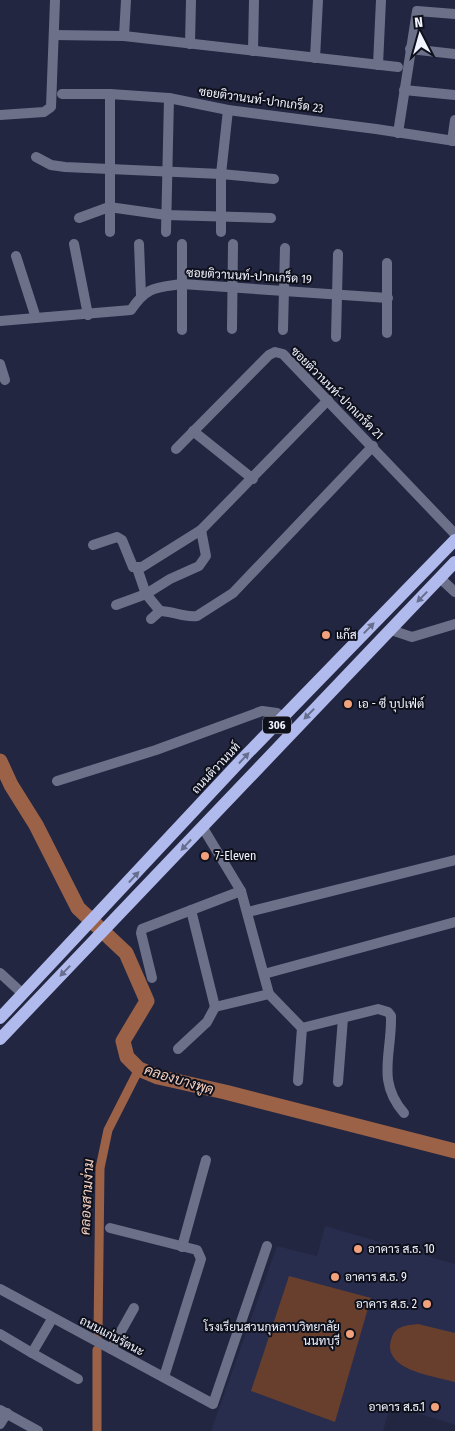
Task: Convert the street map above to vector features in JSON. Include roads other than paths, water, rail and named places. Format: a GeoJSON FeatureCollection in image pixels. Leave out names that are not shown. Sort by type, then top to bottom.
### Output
{"type":"FeatureCollection","features":[{"type":"Feature","properties":{"kind":"main road","name":"ถนนติวานนท์"},"geometry":{"type":"LineString","coordinates":[[0,1018],[248,754],[455,540]]}},
{"type":"Feature","properties":{"kind":"main road","name":"306"},"geometry":{"type":"LineString","coordinates":[[0,1039],[455,562]]}},
{"type":"Feature","properties":{"kind":"street"},"geometry":{"type":"LineString","coordinates":[[0,114],[44,112],[50,110],[55,0]]}},
{"type":"Feature","properties":{"kind":"street"},"geometry":{"type":"LineString","coordinates":[[124,36],[126,0]]}},
{"type":"Feature","properties":{"kind":"street"},"geometry":{"type":"LineString","coordinates":[[190,44],[191,0]]}},
{"type":"Feature","properties":{"kind":"street"},"geometry":{"type":"LineString","coordinates":[[253,51],[254,0]]}},
{"type":"Feature","properties":{"kind":"street"},"geometry":{"type":"LineString","coordinates":[[315,58],[318,0]]}},
{"type":"Feature","properties":{"kind":"street"},"geometry":{"type":"LineString","coordinates":[[378,65],[381,0]]}},
{"type":"Feature","properties":{"kind":"street"},"geometry":{"type":"LineString","coordinates":[[398,133],[416,11],[455,14]]}},
{"type":"Feature","properties":{"kind":"street"},"geometry":{"type":"LineString","coordinates":[[54,35],[124,36],[398,68]]}},
{"type":"Feature","properties":{"kind":"street"},"geometry":{"type":"LineString","coordinates":[[410,48],[455,54]]}},
{"type":"Feature","properties":{"kind":"street"},"geometry":{"type":"LineString","coordinates":[[404,90],[455,95]]}},
{"type":"Feature","properties":{"kind":"street","name":"ซอยติวานนท์-ปากเกร็ด 23"},"geometry":{"type":"LineString","coordinates":[[62,94],[110,94],[169,98],[228,110],[454,141]]}},
{"type":"Feature","properties":{"kind":"street"},"geometry":{"type":"LineString","coordinates":[[110,94],[110,232]]}},
{"type":"Feature","properties":{"kind":"street"},"geometry":{"type":"LineString","coordinates":[[166,232],[169,98]]}},
{"type":"Feature","properties":{"kind":"street"},"geometry":{"type":"LineString","coordinates":[[221,232],[221,174],[228,110]]}},
{"type":"Feature","properties":{"kind":"street"},"geometry":{"type":"LineString","coordinates":[[454,141],[455,120]]}},
{"type":"Feature","properties":{"kind":"street"},"geometry":{"type":"LineString","coordinates":[[36,157],[56,166],[221,174],[274,179]]}},
{"type":"Feature","properties":{"kind":"street"},"geometry":{"type":"LineString","coordinates":[[78,218],[109,208],[166,214],[271,218]]}},
{"type":"Feature","properties":{"kind":"street"},"geometry":{"type":"LineString","coordinates":[[74,244],[88,314]]}},
{"type":"Feature","properties":{"kind":"street"},"geometry":{"type":"LineString","coordinates":[[139,244],[141,295]]}},
{"type":"Feature","properties":{"kind":"street"},"geometry":{"type":"LineString","coordinates":[[182,244],[182,330]]}},
{"type":"Feature","properties":{"kind":"street"},"geometry":{"type":"LineString","coordinates":[[232,329],[233,244]]}},
{"type":"Feature","properties":{"kind":"street"},"geometry":{"type":"LineString","coordinates":[[283,330],[285,248]]}},
{"type":"Feature","properties":{"kind":"street"},"geometry":{"type":"LineString","coordinates":[[336,337],[338,254]]}},
{"type":"Feature","properties":{"kind":"street"},"geometry":{"type":"LineString","coordinates":[[16,256],[36,318]]}},
{"type":"Feature","properties":{"kind":"street"},"geometry":{"type":"LineString","coordinates":[[387,264],[387,333]]}},
{"type":"Feature","properties":{"kind":"street","name":"ซอยติวานนท์-ปากเกร็ด 19"},"geometry":{"type":"LineString","coordinates":[[0,321],[131,310],[141,295],[151,289],[182,284],[388,298]]}},
{"type":"Feature","properties":{"kind":"street","name":"ซอยติวานนท์-ปากเกร็ด 21"},"geometry":{"type":"LineString","coordinates":[[176,449],[268,355],[275,352],[283,354],[373,446],[455,534]]}},
{"type":"Feature","properties":{"kind":"street"},"geometry":{"type":"LineString","coordinates":[[0,364],[5,380]]}},
{"type":"Feature","properties":{"kind":"street"},"geometry":{"type":"LineString","coordinates":[[93,545],[117,537],[122,540],[133,566],[142,567],[201,530],[253,479],[328,400]]}},
{"type":"Feature","properties":{"kind":"street"},"geometry":{"type":"LineString","coordinates":[[193,431],[253,479]]}},
{"type":"Feature","properties":{"kind":"street"},"geometry":{"type":"LineString","coordinates":[[151,619],[160,611],[173,611],[190,617],[196,616],[233,593],[373,446]]}},
{"type":"Feature","properties":{"kind":"street"},"geometry":{"type":"LineString","coordinates":[[116,605],[146,594],[170,578],[199,566],[206,556],[201,530]]}},
{"type":"Feature","properties":{"kind":"street"},"geometry":{"type":"LineString","coordinates":[[138,568],[146,594],[160,611]]}},
{"type":"Feature","properties":{"kind":"street"},"geometry":{"type":"LineString","coordinates":[[440,578],[455,592]]}},
{"type":"Feature","properties":{"kind":"street"},"geometry":{"type":"LineString","coordinates":[[391,630],[412,636],[455,624]]}},
{"type":"Feature","properties":{"kind":"street"},"geometry":{"type":"LineString","coordinates":[[57,781],[156,750],[262,711],[277,713],[284,718]]}},
{"type":"Feature","properties":{"kind":"street"},"geometry":{"type":"LineString","coordinates":[[203,828],[241,891],[269,994],[302,1028],[298,1081]]}},
{"type":"Feature","properties":{"kind":"street"},"geometry":{"type":"LineString","coordinates":[[248,912],[455,860]]}},
{"type":"Feature","properties":{"kind":"street"},"geometry":{"type":"LineString","coordinates":[[152,978],[141,933],[142,929],[241,891]]}},
{"type":"Feature","properties":{"kind":"street"},"geometry":{"type":"LineString","coordinates":[[178,1049],[207,1022],[215,1007],[191,910]]}},
{"type":"Feature","properties":{"kind":"street"},"geometry":{"type":"LineString","coordinates":[[264,974],[455,922]]}},
{"type":"Feature","properties":{"kind":"street"},"geometry":{"type":"LineString","coordinates":[[0,973],[23,994]]}},
{"type":"Feature","properties":{"kind":"street"},"geometry":{"type":"LineString","coordinates":[[215,1007],[269,994]]}},
{"type":"Feature","properties":{"kind":"street"},"geometry":{"type":"LineString","coordinates":[[302,1028],[378,1009],[388,1012],[391,1016],[387,1086],[397,1105],[404,1113]]}},
{"type":"Feature","properties":{"kind":"street"},"geometry":{"type":"LineString","coordinates":[[338,1082],[343,1018]]}},
{"type":"Feature","properties":{"kind":"street"},"geometry":{"type":"LineString","coordinates":[[182,1247],[206,1160]]}},
{"type":"Feature","properties":{"kind":"street"},"geometry":{"type":"LineString","coordinates":[[110,1228],[197,1250],[201,1259],[164,1377]]}},
{"type":"Feature","properties":{"kind":"street","name":"ถนนแก่นรัตนะ"},"geometry":{"type":"LineString","coordinates":[[0,1289],[52,1319],[214,1404],[267,1246]]}},
{"type":"Feature","properties":{"kind":"street"},"geometry":{"type":"LineString","coordinates":[[111,1349],[134,1308]]}},
{"type":"Feature","properties":{"kind":"street"},"geometry":{"type":"LineString","coordinates":[[32,1353],[52,1319]]}},
{"type":"Feature","properties":{"kind":"street"},"geometry":{"type":"LineString","coordinates":[[0,1334],[78,1379]]}},
{"type":"Feature","properties":{"kind":"street"},"geometry":{"type":"LineString","coordinates":[[0,1424],[3,1412],[38,1431]]}},
{"type":"Feature","properties":{"kind":"waterway","name":"คลองบางพูด"},"geometry":{"type":"LineString","coordinates":[[0,761],[11,785],[36,825],[78,908],[126,953],[147,1001],[123,1041],[127,1057],[139,1069],[158,1077],[225,1092],[455,1151]]}},
{"type":"Feature","properties":{"kind":"waterway","name":"คลองสามง่าม"},"geometry":{"type":"LineString","coordinates":[[98,1335],[100,1168],[108,1130],[139,1069]]}},
{"type":"Feature","properties":{"kind":"waterway","name":"คลองสามง่าม"},"geometry":{"type":"LineString","coordinates":[[97,1350],[97,1431]]}},
{"type":"Feature","properties":{"kind":"place","name":"แก๊ส"},"geometry":{"type":"Point","coordinates":[326,635]}},
{"type":"Feature","properties":{"kind":"place","name":"เอ - ซี บุปเฟ่ต์"},"geometry":{"type":"Point","coordinates":[348,704]}},
{"type":"Feature","properties":{"kind":"place","name":"7-Eleven"},"geometry":{"type":"Point","coordinates":[205,856]}},
{"type":"Feature","properties":{"kind":"place","name":"อาคาร ส.ธ. 10"},"geometry":{"type":"Point","coordinates":[358,1249]}},
{"type":"Feature","properties":{"kind":"place","name":"อาคาร ส.ธ. 9"},"geometry":{"type":"Point","coordinates":[335,1277]}},
{"type":"Feature","properties":{"kind":"place","name":"อาคาร ส.ธ. 2"},"geometry":{"type":"Point","coordinates":[427,1304]}},
{"type":"Feature","properties":{"kind":"place","name":"โรงเรียนสวนกุหลาบวิทยาลัย นนทบุรี"},"geometry":{"type":"Point","coordinates":[350,1334]}},
{"type":"Feature","properties":{"kind":"place","name":"อาคาร ส.ธ.1"},"geometry":{"type":"Point","coordinates":[435,1407]}}]}
